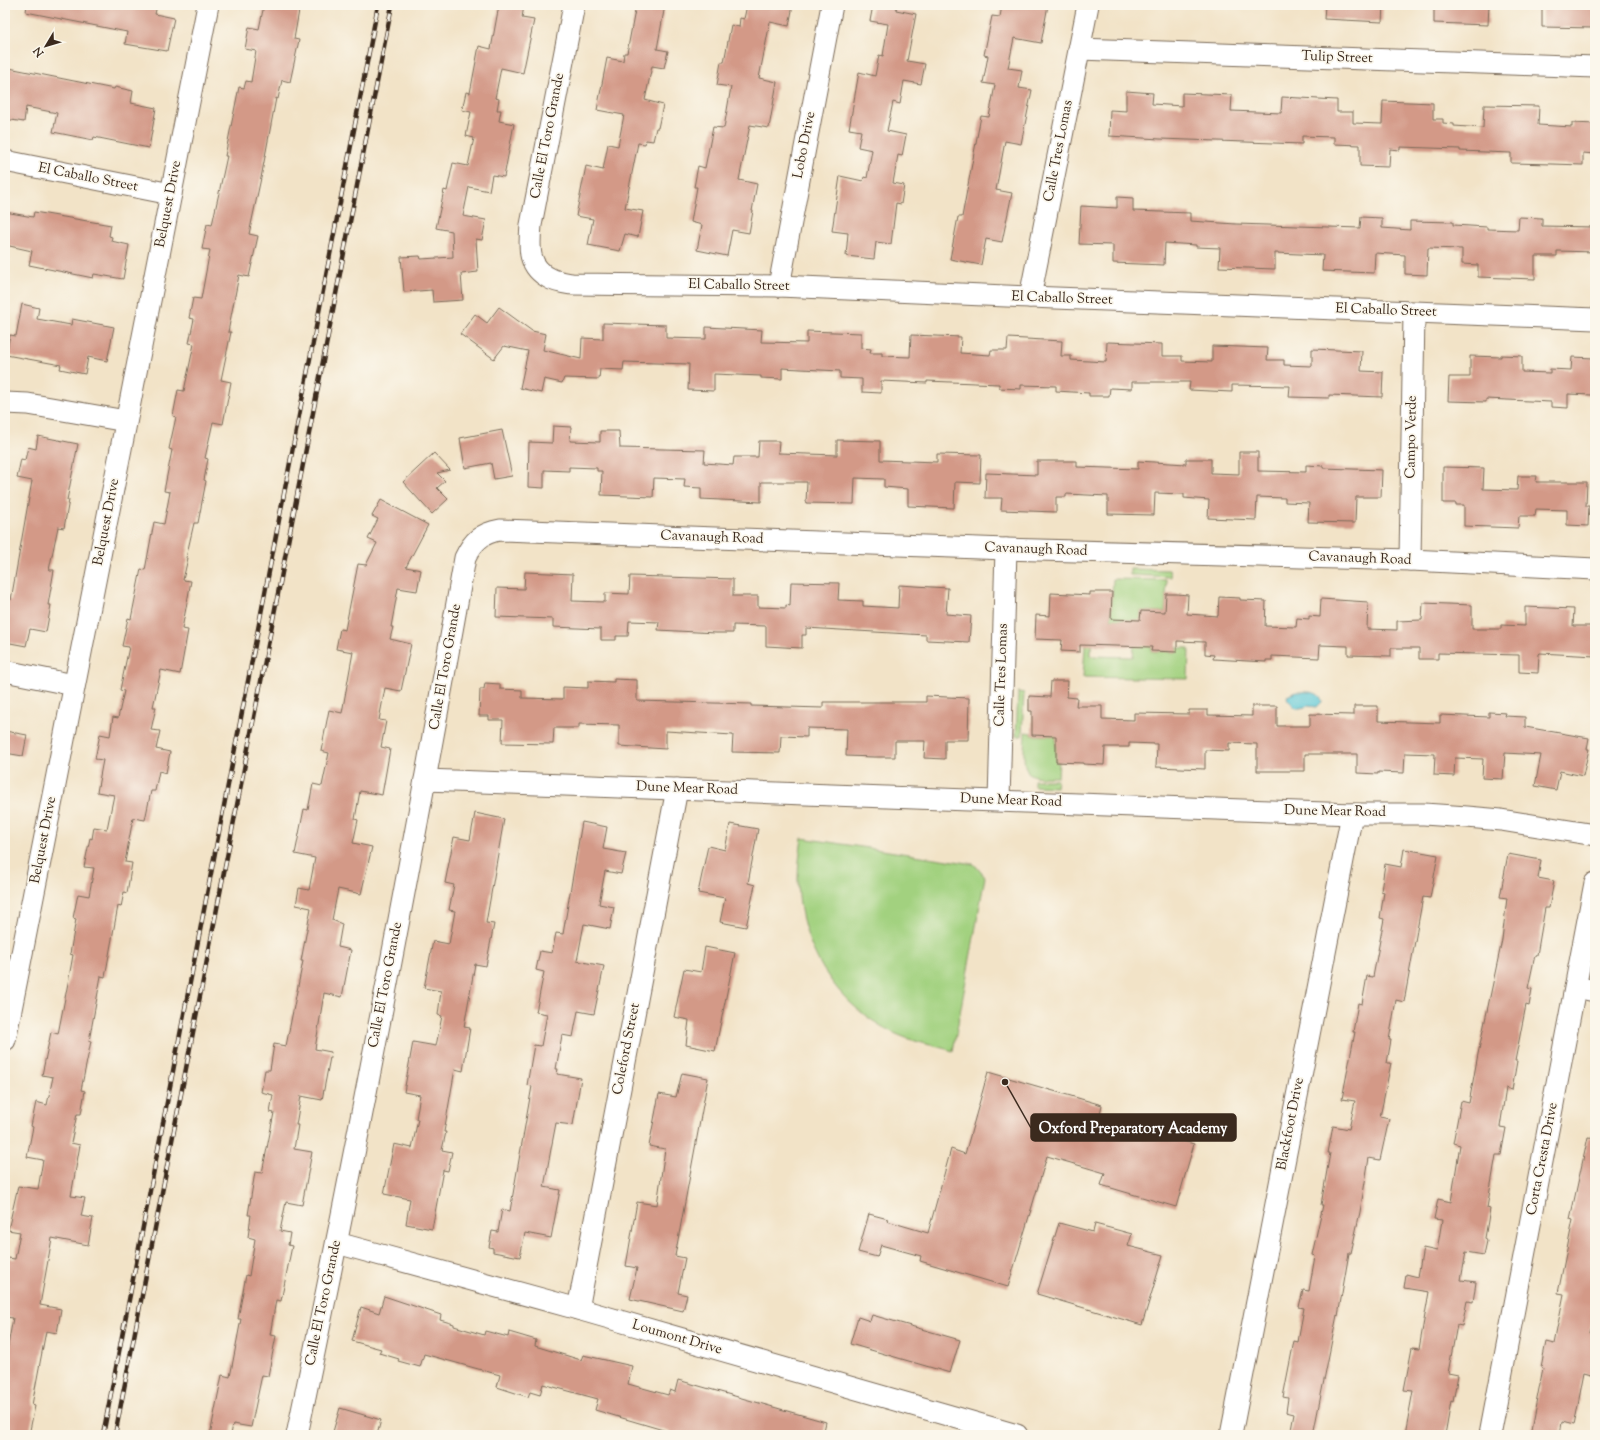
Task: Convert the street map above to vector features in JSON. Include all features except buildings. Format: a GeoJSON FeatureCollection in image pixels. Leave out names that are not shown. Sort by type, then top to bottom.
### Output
{"type":"FeatureCollection","features":[{"type":"Feature","properties":{"kind":"street","name":"Belquest Drive"},"geometry":{"type":"LineString","coordinates":[[5,1040],[208,5]]}},
{"type":"Feature","properties":{"kind":"street","name":"Calle El Toro Grande"},"geometry":{"type":"LineString","coordinates":[[534,267],[529,247],[531,224],[574,5]]}},
{"type":"Feature","properties":{"kind":"street","name":"Lobo Drive"},"geometry":{"type":"LineString","coordinates":[[779,286],[832,5]]}},
{"type":"Feature","properties":{"kind":"street","name":"Calle Tres Lomas"},"geometry":{"type":"LineString","coordinates":[[1030,298],[1088,5]]}},
{"type":"Feature","properties":{"kind":"street","name":"Tulip Street"},"geometry":{"type":"LineString","coordinates":[[1079,50],[1595,67]]}},
{"type":"Feature","properties":{"kind":"street","name":"El Caballo Street"},"geometry":{"type":"LineString","coordinates":[[5,161],[171,194]]}},
{"type":"Feature","properties":{"kind":"street","name":"El Caballo Street"},"geometry":{"type":"LineString","coordinates":[[534,267],[551,280],[572,284],[779,286],[1030,298],[1595,319]]}},
{"type":"Feature","properties":{"kind":"street","name":"Campo Verde"},"geometry":{"type":"LineString","coordinates":[[1410,560],[1414,313]]}},
{"type":"Feature","properties":{"kind":"street"},"geometry":{"type":"LineString","coordinates":[[5,403],[28,404],[126,421]]}},
{"type":"Feature","properties":{"kind":"street","name":"Cavanaugh Road"},"geometry":{"type":"LineString","coordinates":[[478,538],[489,532],[500,530],[1006,550],[1410,560],[1595,569]]}},
{"type":"Feature","properties":{"kind":"street","name":"Calle El Toro Grande"},"geometry":{"type":"LineString","coordinates":[[297,1435],[337,1243],[425,780],[465,558],[470,547],[478,538]]}},
{"type":"Feature","properties":{"kind":"street","name":"Calle Tres Lomas"},"geometry":{"type":"LineString","coordinates":[[999,800],[1006,550]]}},
{"type":"Feature","properties":{"kind":"street"},"geometry":{"type":"LineString","coordinates":[[5,672],[74,685]]}},
{"type":"Feature","properties":{"kind":"street","name":"Dune Mear Road"},"geometry":{"type":"LineString","coordinates":[[425,780],[1352,814],[1424,814],[1467,816],[1595,835]]}},
{"type":"Feature","properties":{"kind":"street","name":"Coleford Street"},"geometry":{"type":"LineString","coordinates":[[578,1309],[677,789]]}},
{"type":"Feature","properties":{"kind":"street","name":"Blackfoot Drive"},"geometry":{"type":"LineString","coordinates":[[1231,1435],[1352,814]]}},
{"type":"Feature","properties":{"kind":"street","name":"Corta Cresta Drive"},"geometry":{"type":"LineString","coordinates":[[1490,1435],[1586,989],[1595,883]]}},
{"type":"Feature","properties":{"kind":"street","name":"Loumont Drive"},"geometry":{"type":"LineString","coordinates":[[337,1243],[578,1309],[1017,1435]]}},
{"type":"Feature","properties":{"kind":"green space"},"geometry":{"type":"Polygon","coordinates":[[[1130,569],[1169,570],[1171,577],[1130,575],[1130,569]]]}},
{"type":"Feature","properties":{"kind":"green space"},"geometry":{"type":"Polygon","coordinates":[[[1113,579],[1167,580],[1165,612],[1141,611],[1140,638],[1152,639],[1151,651],[1177,652],[1177,648],[1189,648],[1188,679],[1083,677],[1087,616],[1092,615],[1091,656],[1133,657],[1136,620],[1111,619],[1113,579]]]}},
{"type":"Feature","properties":{"kind":"green space"},"geometry":{"type":"Polygon","coordinates":[[[1018,692],[1024,693],[1022,736],[1016,736],[1018,692]]]}},
{"type":"Feature","properties":{"kind":"green space"},"geometry":{"type":"Polygon","coordinates":[[[1025,732],[1032,733],[1032,735],[1056,736],[1056,762],[1059,762],[1058,777],[1038,777],[1028,772],[1025,763],[1025,732]]]}},
{"type":"Feature","properties":{"kind":"green space"},"geometry":{"type":"Polygon","coordinates":[[[1034,780],[1057,780],[1056,787],[1034,786],[1034,780]]]}},
{"type":"Feature","properties":{"kind":"green space"},"geometry":{"type":"Polygon","coordinates":[[[802,838],[974,864],[985,877],[953,1051],[915,1041],[892,1032],[871,1020],[853,1005],[837,988],[824,970],[813,949],[805,927],[800,904],[798,875],[802,838]]]}},
{"type":"Feature","properties":{"kind":"water"},"geometry":{"type":"Polygon","coordinates":[[[1296,692],[1312,692],[1319,695],[1322,702],[1317,707],[1308,706],[1296,708],[1288,700],[1287,696],[1296,692]]]}},
{"type":"Feature","properties":{"kind":"railway"},"geometry":{"type":"LineString","coordinates":[[103,1435],[378,5]]}},
{"type":"Feature","properties":{"kind":"railway"},"geometry":{"type":"LineString","coordinates":[[115,1435],[392,5]]}},
{"type":"Feature","properties":{"kind":"place","name":"Oxford Preparatory Academy"},"geometry":{"type":"Point","coordinates":[1005,1082]}}]}
